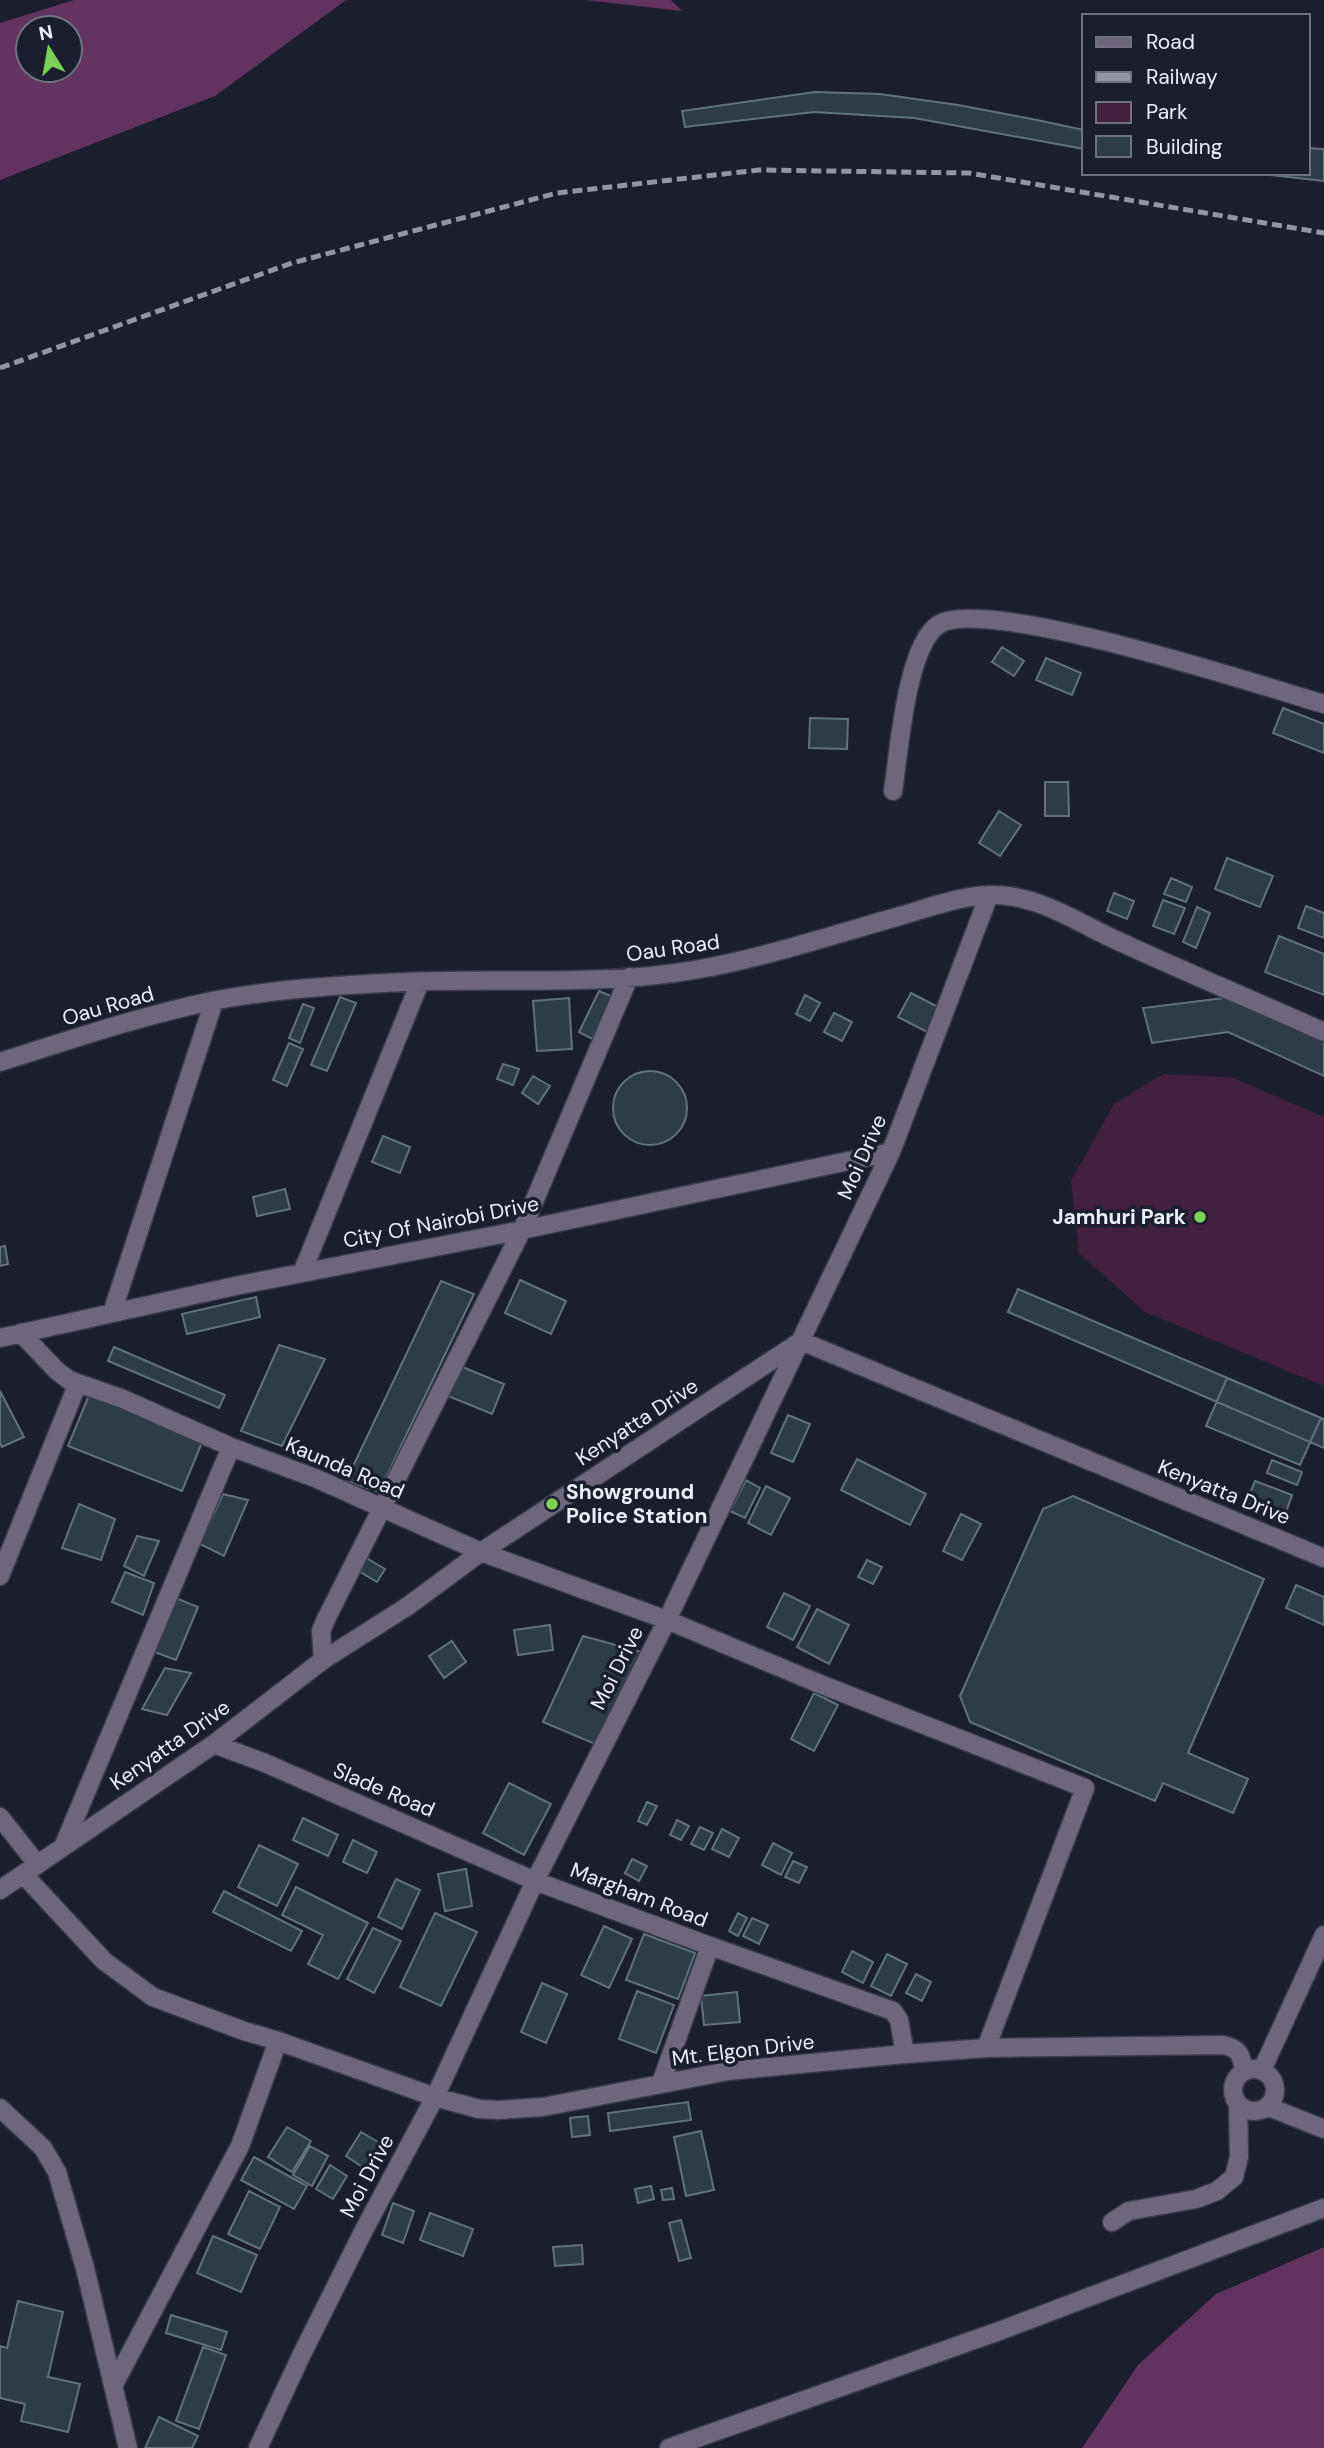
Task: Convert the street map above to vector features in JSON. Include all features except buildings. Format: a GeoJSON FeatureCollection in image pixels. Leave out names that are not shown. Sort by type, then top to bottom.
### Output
{"type":"FeatureCollection","features":[{"type":"Feature","properties":{"kind":"street"},"geometry":{"type":"LineString","coordinates":[[893,792],[912,674],[919,651],[936,626],[958,618],[973,617],[1041,628],[1148,652],[1324,704]]}},
{"type":"Feature","properties":{"kind":"street","name":"Oau Road"},"geometry":{"type":"LineString","coordinates":[[0,1062],[103,1030],[214,1001],[339,986],[629,977],[677,973],[740,961],[950,902],[989,895],[1022,899],[1053,909],[1324,1032]]}},
{"type":"Feature","properties":{"kind":"street","name":"Moi Drive"},"geometry":{"type":"LineString","coordinates":[[258,2448],[364,2230],[435,2097],[535,1881],[667,1620],[891,1152],[989,895]]}},
{"type":"Feature","properties":{"kind":"street"},"geometry":{"type":"LineString","coordinates":[[323,1660],[321,1631],[326,1619],[380,1507],[522,1230],[629,977]]}},
{"type":"Feature","properties":{"kind":"street"},"geometry":{"type":"LineString","coordinates":[[302,1273],[420,982]]}},
{"type":"Feature","properties":{"kind":"street"},"geometry":{"type":"LineString","coordinates":[[112,1313],[214,1001]]}},
{"type":"Feature","properties":{"kind":"street","name":"City Of Nairobi Drive"},"geometry":{"type":"LineString","coordinates":[[0,1338],[891,1152]]}},
{"type":"Feature","properties":{"kind":"street","name":"Kaunda Road"},"geometry":{"type":"LineString","coordinates":[[21,1333],[63,1376],[78,1384],[123,1399],[230,1447],[315,1478],[481,1552],[667,1620],[815,1682],[1085,1788],[986,2048]]}},
{"type":"Feature","properties":{"kind":"street","name":"Kenyatta Drive"},"geometry":{"type":"LineString","coordinates":[[0,1890],[214,1744],[323,1660],[408,1606],[481,1552],[801,1341],[1324,1558]]}},
{"type":"Feature","properties":{"kind":"street"},"geometry":{"type":"LineString","coordinates":[[0,1576],[78,1384]]}},
{"type":"Feature","properties":{"kind":"street"},"geometry":{"type":"LineString","coordinates":[[63,1847],[230,1447]]}},
{"type":"Feature","properties":{"kind":"street","name":"Slade Road"},"geometry":{"type":"LineString","coordinates":[[214,1744],[265,1763],[535,1881]]}},
{"type":"Feature","properties":{"kind":"street","name":"Mt. Elgon Drive"},"geometry":{"type":"LineString","coordinates":[[0,1817],[30,1869],[104,1961],[153,1997],[435,2097],[479,2109],[543,2107],[577,2102],[728,2071],[986,2048],[1223,2045],[1235,2047],[1254,2070]]}},
{"type":"Feature","properties":{"kind":"street","name":"Margham Road"},"geometry":{"type":"LineString","coordinates":[[535,1881],[709,1946],[661,2083]]}},
{"type":"Feature","properties":{"kind":"street"},"geometry":{"type":"LineString","coordinates":[[1254,2070],[1324,1935]]}},
{"type":"Feature","properties":{"kind":"street"},"geometry":{"type":"LineString","coordinates":[[709,1946],[893,2011],[899,2020],[905,2054]]}},
{"type":"Feature","properties":{"kind":"street"},"geometry":{"type":"LineString","coordinates":[[113,2386],[240,2146],[278,2041]]}},
{"type":"Feature","properties":{"kind":"street"},"geometry":{"type":"LineString","coordinates":[[1112,2222],[1129,2210],[1196,2199],[1217,2191],[1234,2177],[1239,2157],[1238,2105],[1233,2095],[1234,2083],[1240,2074],[1254,2070],[1271,2076],[1276,2086],[1275,2097],[1269,2107],[1259,2112],[1247,2111],[1238,2105]]}},
{"type":"Feature","properties":{"kind":"street"},"geometry":{"type":"LineString","coordinates":[[1269,2107],[1324,2129]]}},
{"type":"Feature","properties":{"kind":"street"},"geometry":{"type":"LineString","coordinates":[[0,2108],[43,2148],[57,2172],[85,2268],[128,2448]]}},
{"type":"Feature","properties":{"kind":"street"},"geometry":{"type":"LineString","coordinates":[[669,2448],[1002,2330],[1324,2208]]}},
{"type":"Feature","properties":{"kind":"green space","name":"Jamhuri Park"},"geometry":{"type":"Polygon","coordinates":[[[1163,1074],[1231,1077],[1324,1117],[1324,1386],[1145,1312],[1079,1253],[1071,1181],[1114,1104],[1163,1074]]]}},
{"type":"Feature","properties":{"kind":"shaded area"},"geometry":{"type":"Polygon","coordinates":[[[74,0],[346,0],[215,96],[0,180],[0,23],[14,19],[14,84],[84,84],[84,14],[29,14],[74,0]]]}},
{"type":"Feature","properties":{"kind":"shaded area"},"geometry":{"type":"Polygon","coordinates":[[[585,0],[671,0],[682,11],[585,0]]]}},
{"type":"Feature","properties":{"kind":"shaded area"},"geometry":{"type":"Polygon","coordinates":[[[1324,2247],[1324,2448],[1082,2448],[1138,2365],[1216,2294],[1324,2247]]]}},
{"type":"Feature","properties":{"kind":"railway"},"geometry":{"type":"LineString","coordinates":[[0,368],[292,263],[557,193],[759,170],[969,173],[1324,233]]}},
{"type":"Feature","properties":{"kind":"place","name":"Jamhuri Park"},"geometry":{"type":"Point","coordinates":[1200,1217]}},
{"type":"Feature","properties":{"kind":"place","name":"Showground Police Station"},"geometry":{"type":"Point","coordinates":[552,1504]}}]}
